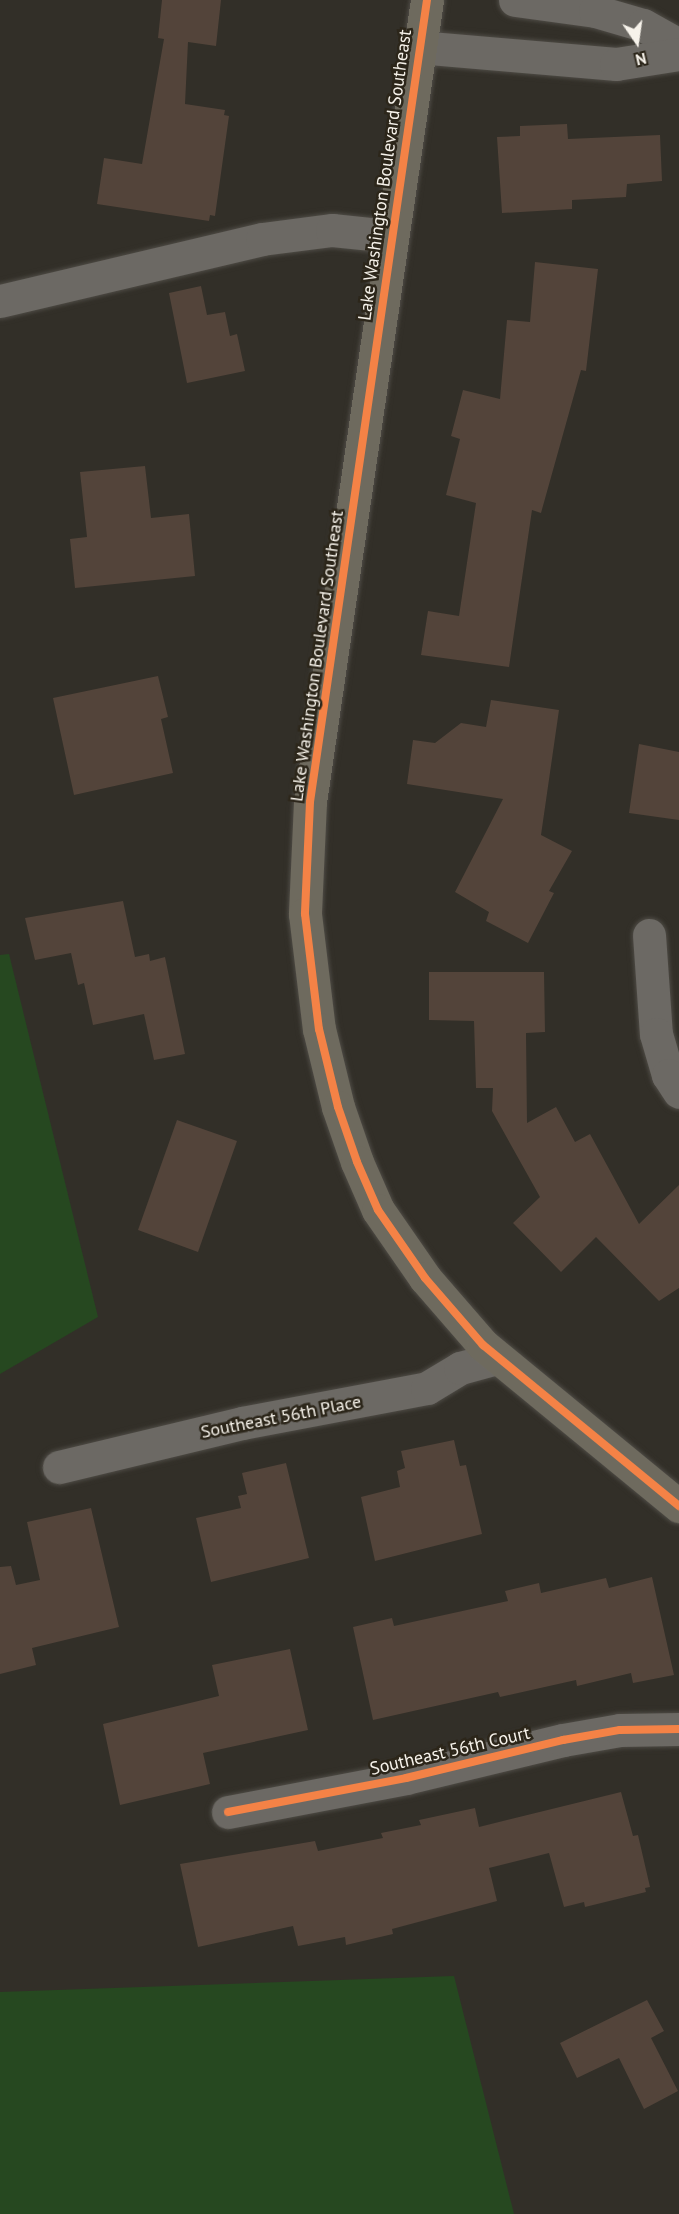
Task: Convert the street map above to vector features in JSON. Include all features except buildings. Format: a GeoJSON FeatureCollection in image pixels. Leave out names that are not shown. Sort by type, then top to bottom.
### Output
{"type":"FeatureCollection","features":[{"type":"Feature","properties":{"kind":"main road","name":"Lake Washington Boulevard Southeast"},"geometry":{"type":"LineString","coordinates":[[427,0],[389,236],[310,802],[305,914],[319,1029],[338,1107],[357,1162],[378,1210],[425,1278],[483,1345],[679,1506]]}},
{"type":"Feature","properties":{"kind":"street"},"geometry":{"type":"LineString","coordinates":[[515,0],[595,11],[643,24],[679,45]]}},
{"type":"Feature","properties":{"kind":"street"},"geometry":{"type":"LineString","coordinates":[[418,47],[605,63],[679,54]]}},
{"type":"Feature","properties":{"kind":"street"},"geometry":{"type":"LineString","coordinates":[[0,301],[262,239],[332,230],[389,236]]}},
{"type":"Feature","properties":{"kind":"street"},"geometry":{"type":"LineString","coordinates":[[649,935],[656,1034],[668,1075],[679,1092]]}},
{"type":"Feature","properties":{"kind":"street","name":"Southeast 56th Place"},"geometry":{"type":"LineString","coordinates":[[59,1467],[242,1423],[427,1389],[460,1368],[498,1358]]}},
{"type":"Feature","properties":{"kind":"street","name":"Southeast 56th Court"},"geometry":{"type":"LineString","coordinates":[[228,1812],[406,1778],[563,1740],[620,1730],[679,1729]]}},
{"type":"Feature","properties":{"kind":"green space"},"geometry":{"type":"Polygon","coordinates":[[[9,954],[98,1317],[0,1374],[0,955],[9,954]]]}},
{"type":"Feature","properties":{"kind":"green space"},"geometry":{"type":"Polygon","coordinates":[[[454,1976],[514,2214],[0,2214],[0,1992],[454,1976]]]}},
{"type":"Feature","properties":{"kind":"cycle path"},"geometry":{"type":"LineString","coordinates":[[427,0],[310,802],[305,914],[319,1029],[338,1107],[357,1162],[378,1210],[425,1278],[483,1345],[679,1506]]}},
{"type":"Feature","properties":{"kind":"cycle path"},"geometry":{"type":"LineString","coordinates":[[228,1812],[406,1778],[563,1740],[620,1730],[679,1729]]}}]}
